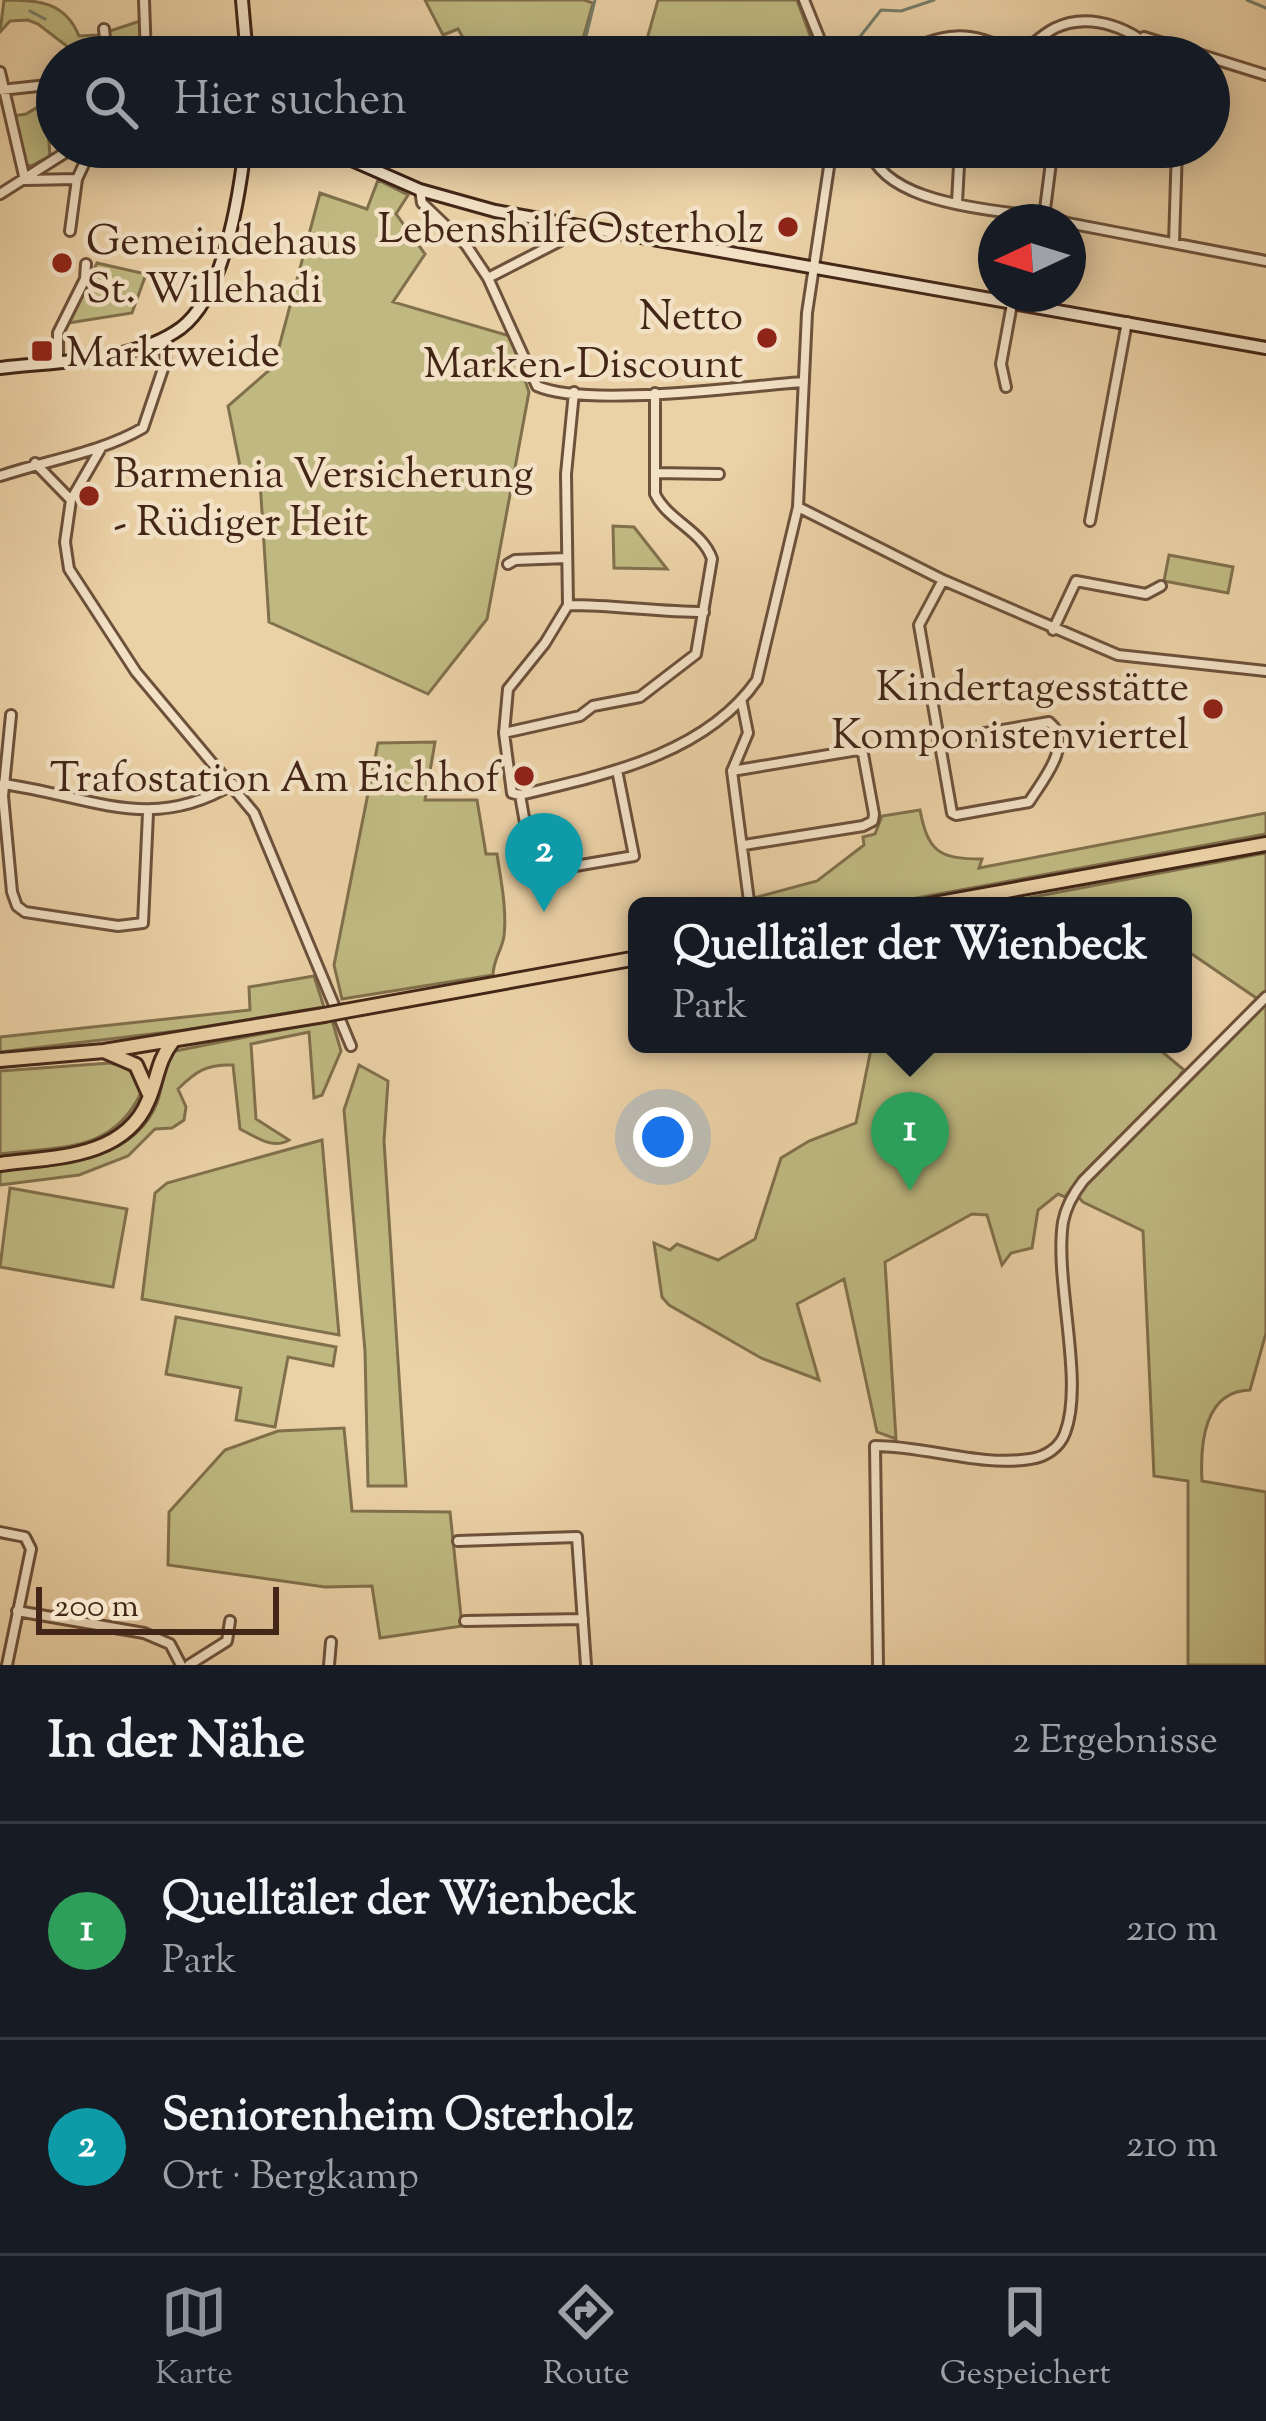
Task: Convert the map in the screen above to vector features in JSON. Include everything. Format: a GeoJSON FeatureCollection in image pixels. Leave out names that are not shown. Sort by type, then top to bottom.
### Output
{"type":"FeatureCollection","features":[{"type":"Feature","properties":{"kind":"main road"},"geometry":{"type":"LineString","coordinates":[[973,897],[1266,844]]}},
{"type":"Feature","properties":{"kind":"main road"},"geometry":{"type":"LineString","coordinates":[[0,1060],[174,1040],[628,960]]}},
{"type":"Feature","properties":{"kind":"main road"},"geometry":{"type":"LineString","coordinates":[[0,1164],[90,1151],[124,1134],[149,1100],[161,1056],[174,1040]]}},
{"type":"Feature","properties":{"kind":"main road"},"geometry":{"type":"LineString","coordinates":[[104,1051],[136,1065],[147,1084],[149,1100]]}},
{"type":"Feature","properties":{"kind":"street"},"geometry":{"type":"LineString","coordinates":[[144,0],[145,36]]}},
{"type":"Feature","properties":{"kind":"street"},"geometry":{"type":"LineString","coordinates":[[242,0],[245,36]]}},
{"type":"Feature","properties":{"kind":"street"},"geometry":{"type":"LineString","coordinates":[[804,0],[819,36]]}},
{"type":"Feature","properties":{"kind":"street"},"geometry":{"type":"LineString","coordinates":[[1043,36],[1070,22],[1108,24],[1140,36]]}},
{"type":"Feature","properties":{"kind":"street"},"geometry":{"type":"LineString","coordinates":[[104,29],[105,36]]}},
{"type":"Feature","properties":{"kind":"street"},"geometry":{"type":"LineString","coordinates":[[1230,64],[1266,75]]}},
{"type":"Feature","properties":{"kind":"street"},"geometry":{"type":"LineString","coordinates":[[0,72],[26,180]]}},
{"type":"Feature","properties":{"kind":"street"},"geometry":{"type":"LineString","coordinates":[[2,90],[36,86]]}},
{"type":"Feature","properties":{"kind":"street"},"geometry":{"type":"LineString","coordinates":[[0,194],[43,168]]}},
{"type":"Feature","properties":{"kind":"street"},"geometry":{"type":"LineString","coordinates":[[70,231],[82,168]]}},
{"type":"Feature","properties":{"kind":"street"},"geometry":{"type":"LineString","coordinates":[[0,368],[158,341],[191,319],[213,279],[236,209],[242,168]]}},
{"type":"Feature","properties":{"kind":"street"},"geometry":{"type":"LineString","coordinates":[[370,168],[420,190],[495,211],[978,298]]}},
{"type":"Feature","properties":{"kind":"street"},"geometry":{"type":"LineString","coordinates":[[516,794],[617,770],[690,740],[742,703],[757,680],[798,507],[813,268],[829,168]]}},
{"type":"Feature","properties":{"kind":"street"},"geometry":{"type":"LineString","coordinates":[[878,168],[913,192],[978,206]]}},
{"type":"Feature","properties":{"kind":"street"},"geometry":{"type":"LineString","coordinates":[[957,202],[959,168]]}},
{"type":"Feature","properties":{"kind":"street"},"geometry":{"type":"LineString","coordinates":[[1046,204],[1050,168]]}},
{"type":"Feature","properties":{"kind":"street"},"geometry":{"type":"LineString","coordinates":[[1174,243],[1176,168]]}},
{"type":"Feature","properties":{"kind":"street"},"geometry":{"type":"LineString","coordinates":[[26,180],[77,179]]}},
{"type":"Feature","properties":{"kind":"street"},"geometry":{"type":"LineString","coordinates":[[420,190],[422,203],[466,245],[488,278],[537,386],[574,392],[655,393],[804,382]]}},
{"type":"Feature","properties":{"kind":"street"},"geometry":{"type":"LineString","coordinates":[[488,278],[560,241],[568,224]]}},
{"type":"Feature","properties":{"kind":"street"},"geometry":{"type":"LineString","coordinates":[[1086,226],[1266,261]]}},
{"type":"Feature","properties":{"kind":"street"},"geometry":{"type":"LineString","coordinates":[[58,361],[58,333],[85,279],[86,264]]}},
{"type":"Feature","properties":{"kind":"street"},"geometry":{"type":"LineString","coordinates":[[1006,387],[1001,364],[1011,312]]}},
{"type":"Feature","properties":{"kind":"street"},"geometry":{"type":"LineString","coordinates":[[1063,312],[1266,348]]}},
{"type":"Feature","properties":{"kind":"street"},"geometry":{"type":"LineString","coordinates":[[1090,521],[1127,322]]}},
{"type":"Feature","properties":{"kind":"street"},"geometry":{"type":"LineString","coordinates":[[0,476],[101,448],[143,428],[166,360],[158,341]]}},
{"type":"Feature","properties":{"kind":"street"},"geometry":{"type":"LineString","coordinates":[[574,392],[566,474],[568,605],[545,644],[508,689],[504,733],[534,873],[634,856],[617,770]]}},
{"type":"Feature","properties":{"kind":"street"},"geometry":{"type":"LineString","coordinates":[[504,733],[640,697],[696,654],[712,559],[708,546],[661,506],[655,494],[655,393]]}},
{"type":"Feature","properties":{"kind":"street"},"geometry":{"type":"LineString","coordinates":[[101,448],[71,500],[65,542],[72,574],[136,672],[254,813],[351,1046]]}},
{"type":"Feature","properties":{"kind":"street"},"geometry":{"type":"LineString","coordinates":[[35,463],[71,500]]}},
{"type":"Feature","properties":{"kind":"street"},"geometry":{"type":"LineString","coordinates":[[655,473],[719,474]]}},
{"type":"Feature","properties":{"kind":"street"},"geometry":{"type":"LineString","coordinates":[[798,507],[943,580],[1118,655],[1266,671]]}},
{"type":"Feature","properties":{"kind":"street"},"geometry":{"type":"LineString","coordinates":[[508,564],[567,558]]}},
{"type":"Feature","properties":{"kind":"street"},"geometry":{"type":"LineString","coordinates":[[938,741],[1049,722],[1058,729],[1060,740],[1051,767],[1029,802],[952,812],[938,741],[919,625],[943,580]]}},
{"type":"Feature","properties":{"kind":"street"},"geometry":{"type":"LineString","coordinates":[[1052,630],[1076,581],[1146,595],[1161,586]]}},
{"type":"Feature","properties":{"kind":"street"},"geometry":{"type":"LineString","coordinates":[[568,605],[704,612]]}},
{"type":"Feature","properties":{"kind":"street"},"geometry":{"type":"LineString","coordinates":[[742,703],[748,733],[732,771],[748,897]]}},
{"type":"Feature","properties":{"kind":"street"},"geometry":{"type":"LineString","coordinates":[[11,715],[2,784],[12,892],[25,912],[118,926],[142,923],[148,812]]}},
{"type":"Feature","properties":{"kind":"street"},"geometry":{"type":"LineString","coordinates":[[732,771],[858,750],[863,754],[874,814],[873,821],[863,826],[745,845]]}},
{"type":"Feature","properties":{"kind":"street"},"geometry":{"type":"LineString","coordinates":[[2,784],[148,812],[204,801],[233,784]]}},
{"type":"Feature","properties":{"kind":"street"},"geometry":{"type":"LineString","coordinates":[[878,1665],[875,1446],[1000,1461],[1032,1459],[1060,1443],[1071,1397],[1062,1245],[1068,1203],[1084,1181],[1266,997]]}},
{"type":"Feature","properties":{"kind":"street"},"geometry":{"type":"LineString","coordinates":[[0,1532],[25,1538],[31,1549],[7,1665]]}},
{"type":"Feature","properties":{"kind":"street"},"geometry":{"type":"LineString","coordinates":[[458,1541],[577,1537],[586,1665]]}},
{"type":"Feature","properties":{"kind":"street"},"geometry":{"type":"LineString","coordinates":[[17,1611],[144,1633],[170,1644],[184,1665],[227,1641],[230,1621]]}},
{"type":"Feature","properties":{"kind":"street"},"geometry":{"type":"LineString","coordinates":[[465,1621],[583,1619]]}},
{"type":"Feature","properties":{"kind":"street"},"geometry":{"type":"LineString","coordinates":[[329,1665],[331,1642]]}},
{"type":"Feature","properties":{"kind":"shaded area"},"geometry":{"type":"Polygon","coordinates":[[[4,0],[39,2],[58,9],[79,36],[54,36],[28,20],[10,21],[0,32],[4,0]]]}},
{"type":"Feature","properties":{"kind":"shaded area"},"geometry":{"type":"Polygon","coordinates":[[[425,0],[593,3],[584,36],[462,36],[458,29],[443,35],[425,0]]]}},
{"type":"Feature","properties":{"kind":"shaded area"},"geometry":{"type":"Polygon","coordinates":[[[658,0],[797,0],[810,36],[648,36],[658,0]]]}},
{"type":"Feature","properties":{"kind":"shaded area"},"geometry":{"type":"Polygon","coordinates":[[[143,20],[143,36],[79,36],[98,35],[143,20]]]}},
{"type":"Feature","properties":{"kind":"shaded area"},"geometry":{"type":"Polygon","coordinates":[[[36,108],[36,163],[31,166],[24,164],[13,116],[36,108]]]}},
{"type":"Feature","properties":{"kind":"shaded area"},"geometry":{"type":"Polygon","coordinates":[[[378,180],[408,195],[396,214],[425,254],[393,302],[510,336],[529,392],[487,619],[428,694],[269,622],[260,481],[243,481],[228,406],[274,366],[320,193],[367,209],[378,180]]]}},
{"type":"Feature","properties":{"kind":"shaded area","name":"Marktweide"},"geometry":{"type":"Polygon","coordinates":[[[97,263],[146,274],[132,313],[68,323],[97,263]]]}},
{"type":"Feature","properties":{"kind":"shaded area"},"geometry":{"type":"Polygon","coordinates":[[[613,526],[634,527],[667,569],[614,568],[613,526]]]}},
{"type":"Feature","properties":{"kind":"shaded area"},"geometry":{"type":"Polygon","coordinates":[[[1169,555],[1233,567],[1228,593],[1164,581],[1169,555]]]}},
{"type":"Feature","properties":{"kind":"shaded area"},"geometry":{"type":"Polygon","coordinates":[[[435,742],[425,800],[477,800],[486,854],[497,854],[505,926],[493,975],[342,999],[334,965],[378,743],[435,742]]]}},
{"type":"Feature","properties":{"kind":"shaded area"},"geometry":{"type":"Polygon","coordinates":[[[920,810],[927,835],[938,850],[982,859],[979,868],[1266,813],[1266,834],[922,897],[757,897],[817,881],[864,845],[863,837],[875,834],[882,816],[920,810]]]}},
{"type":"Feature","properties":{"kind":"shaded area"},"geometry":{"type":"Polygon","coordinates":[[[1266,853],[1266,1333],[1250,1390],[1223,1399],[1208,1422],[1202,1481],[1266,1492],[1266,1665],[1188,1665],[1188,1481],[1154,1476],[1143,1231],[1083,1202],[1071,1189],[1038,1210],[1032,1248],[1011,1253],[1002,1265],[987,1215],[972,1214],[885,1262],[896,1439],[877,1432],[844,1279],[797,1304],[819,1380],[761,1358],[662,1297],[654,1243],[670,1250],[677,1244],[718,1260],[755,1239],[781,1158],[856,1123],[870,1053],[1164,1053],[1184,1070],[1180,1075],[1190,1080],[1265,1004],[1192,954],[1192,897],[1033,897],[1266,853]]]}},
{"type":"Feature","properties":{"kind":"shaded area"},"geometry":{"type":"Polygon","coordinates":[[[314,976],[324,1007],[185,1030],[0,1052],[0,1037],[250,1010],[249,987],[314,976]]]}},
{"type":"Feature","properties":{"kind":"shaded area"},"geometry":{"type":"Polygon","coordinates":[[[332,1020],[341,1051],[322,1095],[314,1098],[309,1032],[251,1044],[256,1119],[289,1140],[283,1143],[258,1139],[240,1129],[233,1065],[209,1067],[178,1089],[186,1107],[184,1120],[172,1128],[155,1129],[128,1156],[79,1175],[0,1185],[0,1171],[89,1157],[130,1138],[157,1103],[167,1057],[175,1051],[332,1020]]]}},
{"type":"Feature","properties":{"kind":"shaded area"},"geometry":{"type":"Polygon","coordinates":[[[110,1063],[132,1072],[141,1093],[115,1127],[82,1143],[0,1154],[0,1071],[110,1063]]]}},
{"type":"Feature","properties":{"kind":"shaded area"},"geometry":{"type":"Polygon","coordinates":[[[359,1065],[388,1081],[384,1141],[406,1486],[368,1486],[365,1351],[344,1110],[359,1065]]]}},
{"type":"Feature","properties":{"kind":"shaded area"},"geometry":{"type":"Polygon","coordinates":[[[322,1140],[339,1335],[142,1299],[155,1193],[167,1183],[322,1140]]]}},
{"type":"Feature","properties":{"kind":"shaded area"},"geometry":{"type":"Polygon","coordinates":[[[10,1188],[127,1209],[113,1287],[0,1267],[10,1188]]]}},
{"type":"Feature","properties":{"kind":"shaded area"},"geometry":{"type":"Polygon","coordinates":[[[176,1317],[336,1347],[333,1366],[288,1357],[275,1427],[236,1420],[241,1388],[166,1374],[176,1317]]]}},
{"type":"Feature","properties":{"kind":"shaded area"},"geometry":{"type":"Polygon","coordinates":[[[344,1428],[352,1511],[450,1512],[462,1626],[380,1638],[372,1586],[325,1587],[168,1565],[169,1512],[225,1450],[278,1431],[344,1428]]]}},
{"type":"Feature","properties":{"kind":"waterway"},"geometry":{"type":"LineString","coordinates":[[586,36],[595,0]]}},
{"type":"Feature","properties":{"kind":"waterway"},"geometry":{"type":"LineString","coordinates":[[861,36],[881,10],[901,11],[934,0]]}},
{"type":"Feature","properties":{"kind":"waterway"},"geometry":{"type":"LineString","coordinates":[[1247,0],[1266,8]]}},
{"type":"Feature","properties":{"kind":"waterway"},"geometry":{"type":"LineString","coordinates":[[30,11],[45,19]]}},
{"type":"Feature","properties":{"kind":"place","name":"LebenshilfeOsterholz"},"geometry":{"type":"Point","coordinates":[788,227]}},
{"type":"Feature","properties":{"kind":"place","name":"Gemeindehaus St. Willehadi"},"geometry":{"type":"Point","coordinates":[62,263]}},
{"type":"Feature","properties":{"kind":"place","name":"Netto Marken-Discount"},"geometry":{"type":"Point","coordinates":[767,338]}},
{"type":"Feature","properties":{"kind":"place","name":"Marktweide"},"geometry":{"type":"Point","coordinates":[42,351]}},
{"type":"Feature","properties":{"kind":"place","name":"Barmenia Versicherung - Rüdiger Heit"},"geometry":{"type":"Point","coordinates":[89,496]}},
{"type":"Feature","properties":{"kind":"place","name":"Kindertagesstätte Komponistenviertel"},"geometry":{"type":"Point","coordinates":[1213,709]}},
{"type":"Feature","properties":{"kind":"place","name":"Trafostation Am Eichhof"},"geometry":{"type":"Point","coordinates":[524,776]}},
{"type":"Feature","properties":{"kind":"place","name":"Seniorenheim Osterholz"},"geometry":{"type":"Point","coordinates":[544,912]}},
{"type":"Feature","properties":{"kind":"place","name":"Quelltäler der Wienbeck"},"geometry":{"type":"Point","coordinates":[910,1191]}}]}
